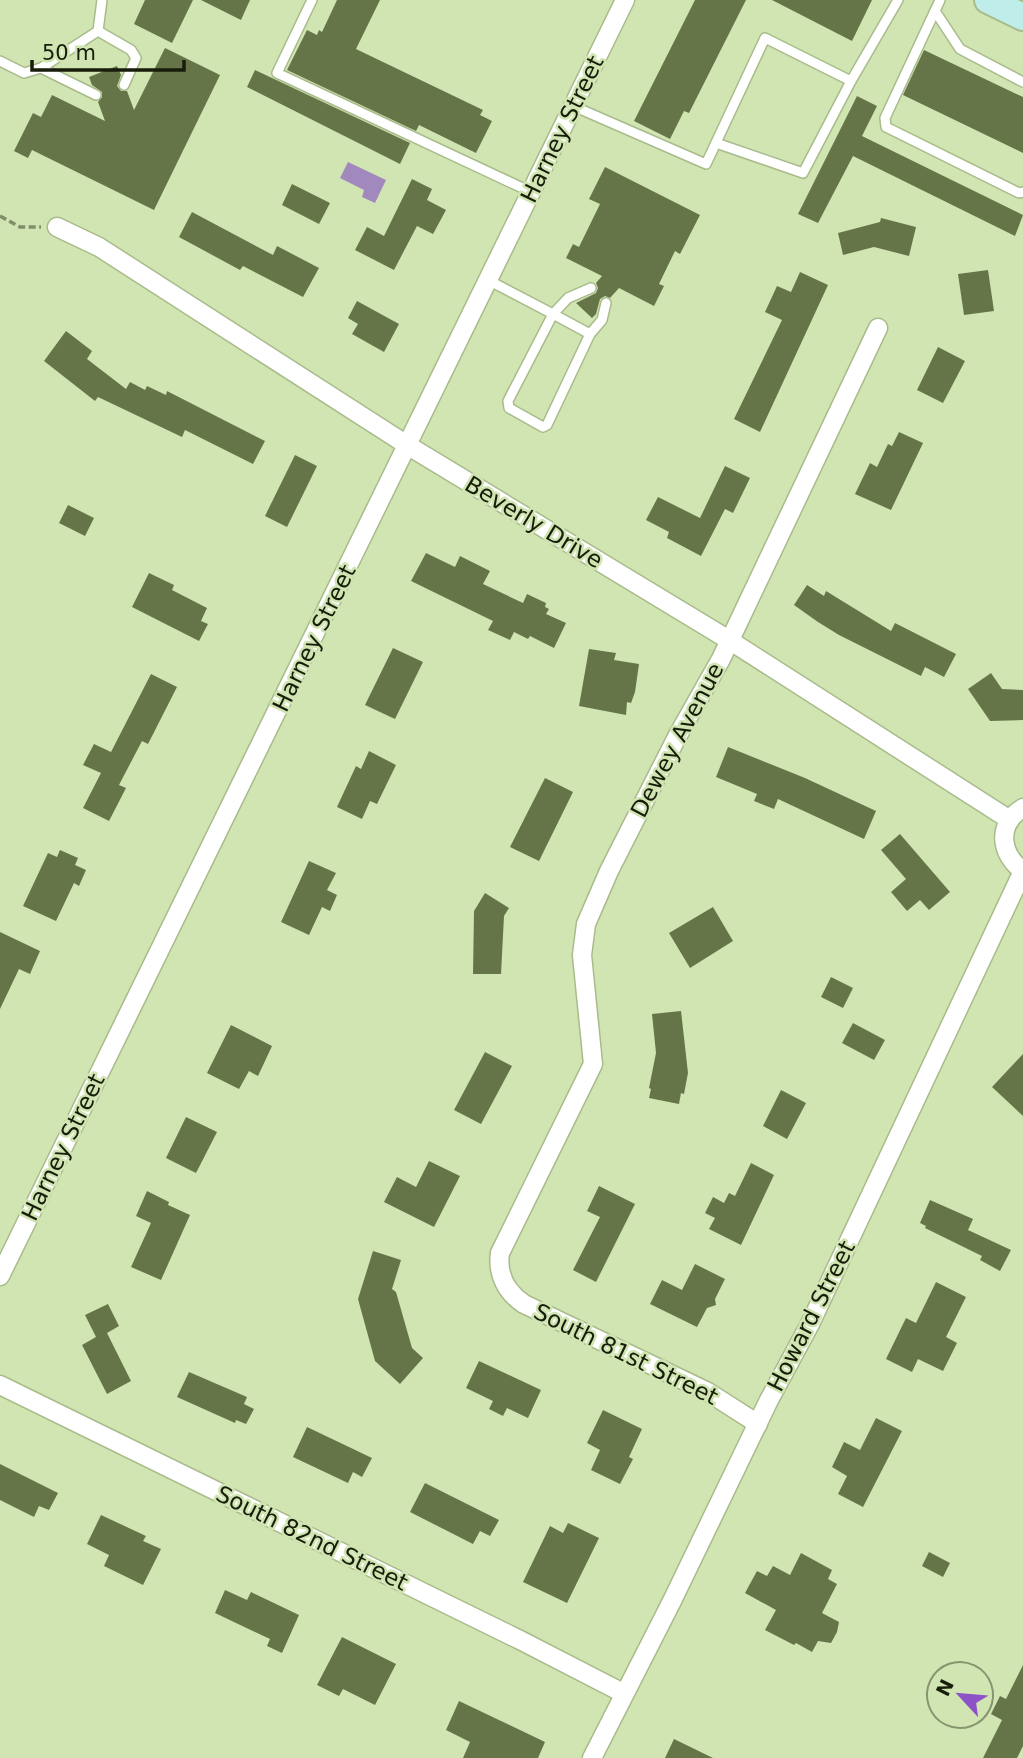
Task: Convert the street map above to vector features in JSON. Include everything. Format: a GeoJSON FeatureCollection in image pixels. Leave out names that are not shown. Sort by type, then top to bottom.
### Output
{"type":"FeatureCollection","features":[{"type":"Feature","properties":{"kind":"main road"},"geometry":{"type":"LineString","coordinates":[[988,0],[1023,17]]}},
{"type":"Feature","properties":{"kind":"street","name":"Harney Street"},"geometry":{"type":"LineString","coordinates":[[0,1276],[625,0]]}},
{"type":"Feature","properties":{"kind":"street","name":"Beverly Drive"},"geometry":{"type":"LineString","coordinates":[[57,227],[99,247],[407,445],[1016,814]]}},
{"type":"Feature","properties":{"kind":"street","name":"Dewey Avenue"},"geometry":{"type":"LineString","coordinates":[[502,1276],[500,1253],[593,1064],[582,955],[586,924],[609,870],[678,735],[722,659],[878,328]]}},
{"type":"Feature","properties":{"kind":"street"},"geometry":{"type":"LineString","coordinates":[[1016,814],[1005,831],[1004,843],[1007,854],[1023,871]]}},
{"type":"Feature","properties":{"kind":"street","name":"Howard Street"},"geometry":{"type":"LineString","coordinates":[[592,1758],[810,1324],[1023,871]]}},
{"type":"Feature","properties":{"kind":"street","name":"South 81st Street"},"geometry":{"type":"LineString","coordinates":[[502,1276],[508,1290],[524,1304],[708,1392],[758,1424]]}},
{"type":"Feature","properties":{"kind":"street","name":"South 82nd Street"},"geometry":{"type":"LineString","coordinates":[[0,1385],[623,1693]]}},
{"type":"Feature","properties":{"kind":"lane"},"geometry":{"type":"LineString","coordinates":[[0,61],[24,73],[41,68],[97,31],[102,0]]}},
{"type":"Feature","properties":{"kind":"lane"},"geometry":{"type":"LineString","coordinates":[[312,0],[277,73],[531,192]]}},
{"type":"Feature","properties":{"kind":"lane"},"geometry":{"type":"LineString","coordinates":[[716,143],[803,173],[898,0]]}},
{"type":"Feature","properties":{"kind":"lane"},"geometry":{"type":"LineString","coordinates":[[940,0],[885,118],[886,127],[1019,193],[1023,192]]}},
{"type":"Feature","properties":{"kind":"lane"},"geometry":{"type":"LineString","coordinates":[[935,11],[960,49],[1023,82]]}},
{"type":"Feature","properties":{"kind":"lane"},"geometry":{"type":"LineString","coordinates":[[97,31],[131,50],[136,58],[124,85]]}},
{"type":"Feature","properties":{"kind":"lane"},"geometry":{"type":"LineString","coordinates":[[573,106],[706,164],[765,38],[851,82]]}},
{"type":"Feature","properties":{"kind":"lane"},"geometry":{"type":"LineString","coordinates":[[41,68],[96,95]]}},
{"type":"Feature","properties":{"kind":"lane"},"geometry":{"type":"LineString","coordinates":[[487,279],[590,334]]}},
{"type":"Feature","properties":{"kind":"lane"},"geometry":{"type":"LineString","coordinates":[[591,288],[568,298],[553,314],[508,401],[509,408],[543,427],[550,422],[590,334],[602,320],[606,303]]}},
{"type":"Feature","properties":{"kind":"path"},"geometry":{"type":"LineString","coordinates":[[0,216],[20,227],[57,227]]}},
{"type":"Feature","properties":{"kind":"shaded area"},"geometry":{"type":"Polygon","coordinates":[[[348,162],[386,180],[375,203],[362,197],[364,190],[340,178],[348,162]]]}},
{"type":"Feature","properties":{"kind":"building"},"geometry":{"type":"Polygon","coordinates":[[[145,0],[193,0],[172,43],[134,24],[145,0]]]}},
{"type":"Feature","properties":{"kind":"building"},"geometry":{"type":"Polygon","coordinates":[[[201,0],[250,0],[241,20],[201,0]]]}},
{"type":"Feature","properties":{"kind":"building"},"geometry":{"type":"Polygon","coordinates":[[[337,0],[380,0],[356,49],[483,110],[480,115],[492,121],[476,153],[419,125],[416,131],[287,70],[307,30],[317,35],[319,30],[322,32],[337,0]]]}},
{"type":"Feature","properties":{"kind":"building"},"geometry":{"type":"Polygon","coordinates":[[[695,0],[746,0],[689,113],[684,111],[670,139],[634,121],[695,0]]]}},
{"type":"Feature","properties":{"kind":"building"},"geometry":{"type":"Polygon","coordinates":[[[772,0],[872,0],[852,41],[772,0]]]}},
{"type":"Feature","properties":{"kind":"building"},"geometry":{"type":"Polygon","coordinates":[[[165,48],[220,75],[154,210],[32,150],[28,158],[14,151],[33,113],[41,117],[52,95],[105,121],[98,102],[102,92],[92,85],[89,77],[117,66],[121,75],[117,86],[121,91],[127,91],[134,110],[165,48]]]}},
{"type":"Feature","properties":{"kind":"building"},"geometry":{"type":"Polygon","coordinates":[[[924,50],[1023,97],[1023,153],[903,95],[924,50]]]}},
{"type":"Feature","properties":{"kind":"building"},"geometry":{"type":"Polygon","coordinates":[[[255,70],[410,143],[400,164],[247,87],[255,70]]]}},
{"type":"Feature","properties":{"kind":"building"},"geometry":{"type":"Polygon","coordinates":[[[857,96],[877,106],[862,136],[1023,215],[1015,236],[853,156],[818,223],[798,214],[857,96]]]}},
{"type":"Feature","properties":{"kind":"building"},"geometry":{"type":"Polygon","coordinates":[[[605,167],[700,215],[680,254],[675,251],[659,284],[664,286],[654,306],[619,288],[610,298],[605,296],[600,299],[596,314],[592,318],[576,303],[596,293],[596,283],[602,276],[566,258],[573,244],[579,247],[600,204],[589,199],[605,167]]]}},
{"type":"Feature","properties":{"kind":"building"},"geometry":{"type":"Polygon","coordinates":[[[412,179],[432,189],[427,200],[446,210],[433,234],[417,226],[394,270],[355,250],[367,227],[384,236],[412,179]]]}},
{"type":"Feature","properties":{"kind":"building"},"geometry":{"type":"Polygon","coordinates":[[[292,184],[330,203],[319,224],[282,205],[292,184]]]}},
{"type":"Feature","properties":{"kind":"building"},"geometry":{"type":"Polygon","coordinates":[[[192,212],[273,255],[277,246],[319,268],[303,297],[243,266],[240,270],[179,237],[192,212]]]}},
{"type":"Feature","properties":{"kind":"building"},"geometry":{"type":"Polygon","coordinates":[[[881,218],[916,227],[909,256],[874,247],[843,255],[838,233],[880,222],[881,218]]]}},
{"type":"Feature","properties":{"kind":"building"},"geometry":{"type":"Polygon","coordinates":[[[988,270],[994,311],[964,315],[958,274],[988,270]]]}},
{"type":"Feature","properties":{"kind":"building"},"geometry":{"type":"Polygon","coordinates":[[[800,272],[828,285],[760,432],[734,419],[782,320],[765,312],[777,286],[791,292],[800,272]]]}},
{"type":"Feature","properties":{"kind":"building"},"geometry":{"type":"Polygon","coordinates":[[[357,301],[399,324],[384,352],[352,334],[358,324],[348,318],[357,301]]]}},
{"type":"Feature","properties":{"kind":"building"},"geometry":{"type":"Polygon","coordinates":[[[66,331],[92,351],[87,359],[126,389],[130,382],[145,390],[147,386],[166,395],[167,391],[265,441],[253,464],[185,430],[182,437],[98,397],[95,401],[44,361],[66,331]]]}},
{"type":"Feature","properties":{"kind":"building"},"geometry":{"type":"Polygon","coordinates":[[[938,347],[965,361],[943,403],[917,390],[938,347]]]}},
{"type":"Feature","properties":{"kind":"building"},"geometry":{"type":"Polygon","coordinates":[[[899,432],[923,443],[891,510],[855,494],[870,463],[877,467],[888,444],[892,446],[899,432]]]}},
{"type":"Feature","properties":{"kind":"building"},"geometry":{"type":"Polygon","coordinates":[[[295,455],[317,466],[287,527],[265,516],[295,455]]]}},
{"type":"Feature","properties":{"kind":"building"},"geometry":{"type":"Polygon","coordinates":[[[725,466],[750,478],[733,513],[725,509],[701,556],[667,538],[669,532],[646,520],[658,497],[700,518],[725,466]]]}},
{"type":"Feature","properties":{"kind":"building"},"geometry":{"type":"Polygon","coordinates":[[[68,505],[94,518],[85,536],[59,523],[68,505]]]}},
{"type":"Feature","properties":{"kind":"building"},"geometry":{"type":"Polygon","coordinates":[[[426,553],[455,567],[460,556],[490,571],[483,584],[523,603],[527,594],[546,603],[545,607],[549,609],[546,614],[566,623],[554,648],[530,636],[528,639],[514,632],[510,640],[488,630],[493,621],[411,581],[426,553]]]}},
{"type":"Feature","properties":{"kind":"building"},"geometry":{"type":"Polygon","coordinates":[[[149,573],[174,585],[172,590],[207,608],[201,621],[208,624],[199,641],[132,607],[149,573]]]}},
{"type":"Feature","properties":{"kind":"building"},"geometry":{"type":"Polygon","coordinates":[[[807,585],[824,596],[826,591],[891,631],[895,623],[956,654],[944,677],[925,667],[921,676],[818,622],[794,605],[807,585]]]}},
{"type":"Feature","properties":{"kind":"building"},"geometry":{"type":"Polygon","coordinates":[[[393,648],[423,662],[395,719],[365,705],[393,648]]]}},
{"type":"Feature","properties":{"kind":"building"},"geometry":{"type":"Polygon","coordinates":[[[589,649],[616,653],[614,660],[639,664],[635,692],[631,703],[627,702],[626,715],[579,706],[589,649]]]}},
{"type":"Feature","properties":{"kind":"building"},"geometry":{"type":"Polygon","coordinates":[[[991,673],[1002,689],[1023,690],[1023,720],[990,721],[968,689],[991,673]]]}},
{"type":"Feature","properties":{"kind":"building"},"geometry":{"type":"Polygon","coordinates":[[[151,674],[177,687],[148,744],[142,741],[119,785],[126,788],[109,821],[83,808],[101,773],[83,765],[94,744],[111,752],[151,674]]]}},
{"type":"Feature","properties":{"kind":"building"},"geometry":{"type":"Polygon","coordinates":[[[728,747],[805,778],[876,811],[864,839],[778,799],[774,809],[754,801],[757,794],[716,777],[728,747]]]}},
{"type":"Feature","properties":{"kind":"building"},"geometry":{"type":"Polygon","coordinates":[[[369,751],[396,765],[377,804],[370,801],[362,819],[337,807],[356,766],[361,769],[369,751]]]}},
{"type":"Feature","properties":{"kind":"building"},"geometry":{"type":"Polygon","coordinates":[[[545,778],[573,792],[539,861],[510,847],[545,778]]]}},
{"type":"Feature","properties":{"kind":"building"},"geometry":{"type":"Polygon","coordinates":[[[900,834],[950,892],[929,910],[920,900],[907,911],[891,892],[906,879],[881,850],[900,834]]]}},
{"type":"Feature","properties":{"kind":"building"},"geometry":{"type":"Polygon","coordinates":[[[60,850],[78,858],[75,865],[86,870],[79,886],[74,883],[56,921],[23,906],[48,853],[57,857],[60,850]]]}},
{"type":"Feature","properties":{"kind":"building"},"geometry":{"type":"Polygon","coordinates":[[[309,861],[336,873],[327,890],[337,895],[330,911],[322,907],[309,935],[281,922],[309,861]]]}},
{"type":"Feature","properties":{"kind":"building"},"geometry":{"type":"Polygon","coordinates":[[[485,893],[509,908],[504,916],[501,974],[473,974],[474,911],[485,893]]]}},
{"type":"Feature","properties":{"kind":"building"},"geometry":{"type":"Polygon","coordinates":[[[713,907],[733,941],[690,968],[669,933],[713,907]]]}},
{"type":"Feature","properties":{"kind":"building"},"geometry":{"type":"Polygon","coordinates":[[[0,932],[40,951],[30,974],[19,969],[0,1009],[0,932]]]}},
{"type":"Feature","properties":{"kind":"building"},"geometry":{"type":"Polygon","coordinates":[[[831,977],[853,988],[843,1008],[821,997],[831,977]]]}},
{"type":"Feature","properties":{"kind":"building"},"geometry":{"type":"Polygon","coordinates":[[[681,1011],[688,1073],[679,1104],[649,1098],[649,1088],[656,1053],[652,1014],[681,1011]]]}},
{"type":"Feature","properties":{"kind":"building"},"geometry":{"type":"Polygon","coordinates":[[[853,1023],[885,1040],[874,1060],[842,1043],[853,1023]]]}},
{"type":"Feature","properties":{"kind":"building"},"geometry":{"type":"Polygon","coordinates":[[[231,1025],[272,1046],[258,1076],[249,1071],[239,1089],[207,1073],[231,1025]]]}},
{"type":"Feature","properties":{"kind":"building"},"geometry":{"type":"Polygon","coordinates":[[[485,1052],[512,1066],[481,1124],[454,1110],[485,1052]]]}},
{"type":"Feature","properties":{"kind":"building"},"geometry":{"type":"Polygon","coordinates":[[[1023,1054],[1023,1116],[992,1087],[1023,1054]]]}},
{"type":"Feature","properties":{"kind":"building"},"geometry":{"type":"Polygon","coordinates":[[[781,1090],[806,1103],[787,1139],[763,1126],[781,1090]]]}},
{"type":"Feature","properties":{"kind":"building"},"geometry":{"type":"Polygon","coordinates":[[[186,1117],[217,1132],[196,1173],[166,1158],[186,1117]]]}},
{"type":"Feature","properties":{"kind":"building"},"geometry":{"type":"Polygon","coordinates":[[[429,1161],[460,1176],[434,1227],[384,1202],[397,1177],[416,1187],[429,1161]]]}},
{"type":"Feature","properties":{"kind":"building"},"geometry":{"type":"Polygon","coordinates":[[[751,1163],[774,1175],[741,1245],[709,1229],[715,1218],[705,1213],[713,1197],[724,1203],[729,1193],[735,1196],[751,1163]]]}},
{"type":"Feature","properties":{"kind":"building"},"geometry":{"type":"Polygon","coordinates":[[[599,1186],[635,1204],[596,1282],[573,1270],[600,1217],[587,1211],[599,1186]]]}},
{"type":"Feature","properties":{"kind":"building"},"geometry":{"type":"Polygon","coordinates":[[[147,1191],[190,1215],[161,1280],[131,1267],[151,1223],[136,1216],[147,1191]]]}},
{"type":"Feature","properties":{"kind":"building"},"geometry":{"type":"Polygon","coordinates":[[[930,1200],[973,1219],[968,1230],[1011,1250],[1000,1271],[980,1260],[982,1256],[920,1223],[930,1200]]]}},
{"type":"Feature","properties":{"kind":"building"},"geometry":{"type":"Polygon","coordinates":[[[373,1251],[401,1260],[392,1289],[396,1292],[412,1348],[423,1358],[400,1384],[375,1361],[358,1299],[373,1251]]]}},
{"type":"Feature","properties":{"kind":"building"},"geometry":{"type":"Polygon","coordinates":[[[695,1264],[725,1279],[715,1299],[716,1305],[707,1308],[697,1327],[650,1304],[662,1280],[682,1290],[695,1264]]]}},
{"type":"Feature","properties":{"kind":"building"},"geometry":{"type":"Polygon","coordinates":[[[936,1282],[966,1297],[946,1337],[957,1343],[943,1371],[918,1359],[912,1372],[886,1359],[906,1318],[916,1323],[936,1282]]]}},
{"type":"Feature","properties":{"kind":"building"},"geometry":{"type":"Polygon","coordinates":[[[108,1304],[119,1326],[107,1333],[131,1381],[107,1394],[82,1345],[96,1337],[85,1315],[108,1304]]]}},
{"type":"Feature","properties":{"kind":"building"},"geometry":{"type":"Polygon","coordinates":[[[479,1361],[541,1390],[528,1418],[507,1408],[503,1416],[489,1409],[493,1401],[466,1388],[479,1361]]]}},
{"type":"Feature","properties":{"kind":"building"},"geometry":{"type":"Polygon","coordinates":[[[189,1372],[247,1397],[244,1404],[254,1409],[246,1424],[236,1420],[235,1423],[177,1397],[189,1372]]]}},
{"type":"Feature","properties":{"kind":"building"},"geometry":{"type":"Polygon","coordinates":[[[603,1410],[642,1429],[629,1457],[633,1459],[620,1484],[591,1470],[600,1450],[587,1443],[603,1410]]]}},
{"type":"Feature","properties":{"kind":"building"},"geometry":{"type":"Polygon","coordinates":[[[876,1418],[902,1431],[863,1507],[838,1494],[847,1476],[832,1467],[844,1442],[860,1450],[876,1418]]]}},
{"type":"Feature","properties":{"kind":"building"},"geometry":{"type":"Polygon","coordinates":[[[307,1427],[372,1458],[362,1477],[353,1472],[348,1483],[293,1457],[307,1427]]]}},
{"type":"Feature","properties":{"kind":"building"},"geometry":{"type":"Polygon","coordinates":[[[0,1464],[58,1493],[49,1510],[39,1506],[34,1517],[0,1500],[0,1464]]]}},
{"type":"Feature","properties":{"kind":"building"},"geometry":{"type":"Polygon","coordinates":[[[425,1483],[499,1520],[490,1536],[480,1531],[473,1544],[410,1512],[425,1483]]]}},
{"type":"Feature","properties":{"kind":"building"},"geometry":{"type":"Polygon","coordinates":[[[101,1515],[146,1536],[143,1541],[161,1549],[143,1585],[104,1566],[109,1555],[87,1544],[101,1515]]]}},
{"type":"Feature","properties":{"kind":"building"},"geometry":{"type":"Polygon","coordinates":[[[568,1523],[599,1538],[567,1603],[523,1582],[550,1526],[563,1533],[568,1523]]]}},
{"type":"Feature","properties":{"kind":"building"},"geometry":{"type":"Polygon","coordinates":[[[929,1552],[950,1563],[943,1577],[922,1566],[929,1552]]]}},
{"type":"Feature","properties":{"kind":"building"},"geometry":{"type":"Polygon","coordinates":[[[801,1553],[832,1570],[828,1579],[837,1584],[822,1613],[839,1622],[837,1632],[831,1643],[818,1641],[812,1652],[765,1630],[776,1610],[745,1593],[757,1571],[767,1576],[773,1566],[790,1575],[801,1553]]]}},
{"type":"Feature","properties":{"kind":"building"},"geometry":{"type":"Polygon","coordinates":[[[225,1590],[247,1600],[251,1592],[299,1615],[282,1653],[267,1646],[270,1639],[215,1613],[225,1590]]]}},
{"type":"Feature","properties":{"kind":"building"},"geometry":{"type":"Polygon","coordinates":[[[342,1637],[396,1664],[375,1705],[343,1689],[339,1696],[317,1685],[342,1637]]]}},
{"type":"Feature","properties":{"kind":"building"},"geometry":{"type":"Polygon","coordinates":[[[1023,1665],[1023,1746],[1017,1758],[983,1758],[1002,1720],[995,1716],[995,1706],[1000,1696],[1006,1699],[1023,1665]]]}},
{"type":"Feature","properties":{"kind":"building"},"geometry":{"type":"Polygon","coordinates":[[[459,1701],[545,1742],[538,1758],[463,1758],[470,1742],[446,1730],[459,1701]]]}},
{"type":"Feature","properties":{"kind":"building"},"geometry":{"type":"Polygon","coordinates":[[[674,1739],[713,1758],[665,1758],[674,1739]]]}}]}
